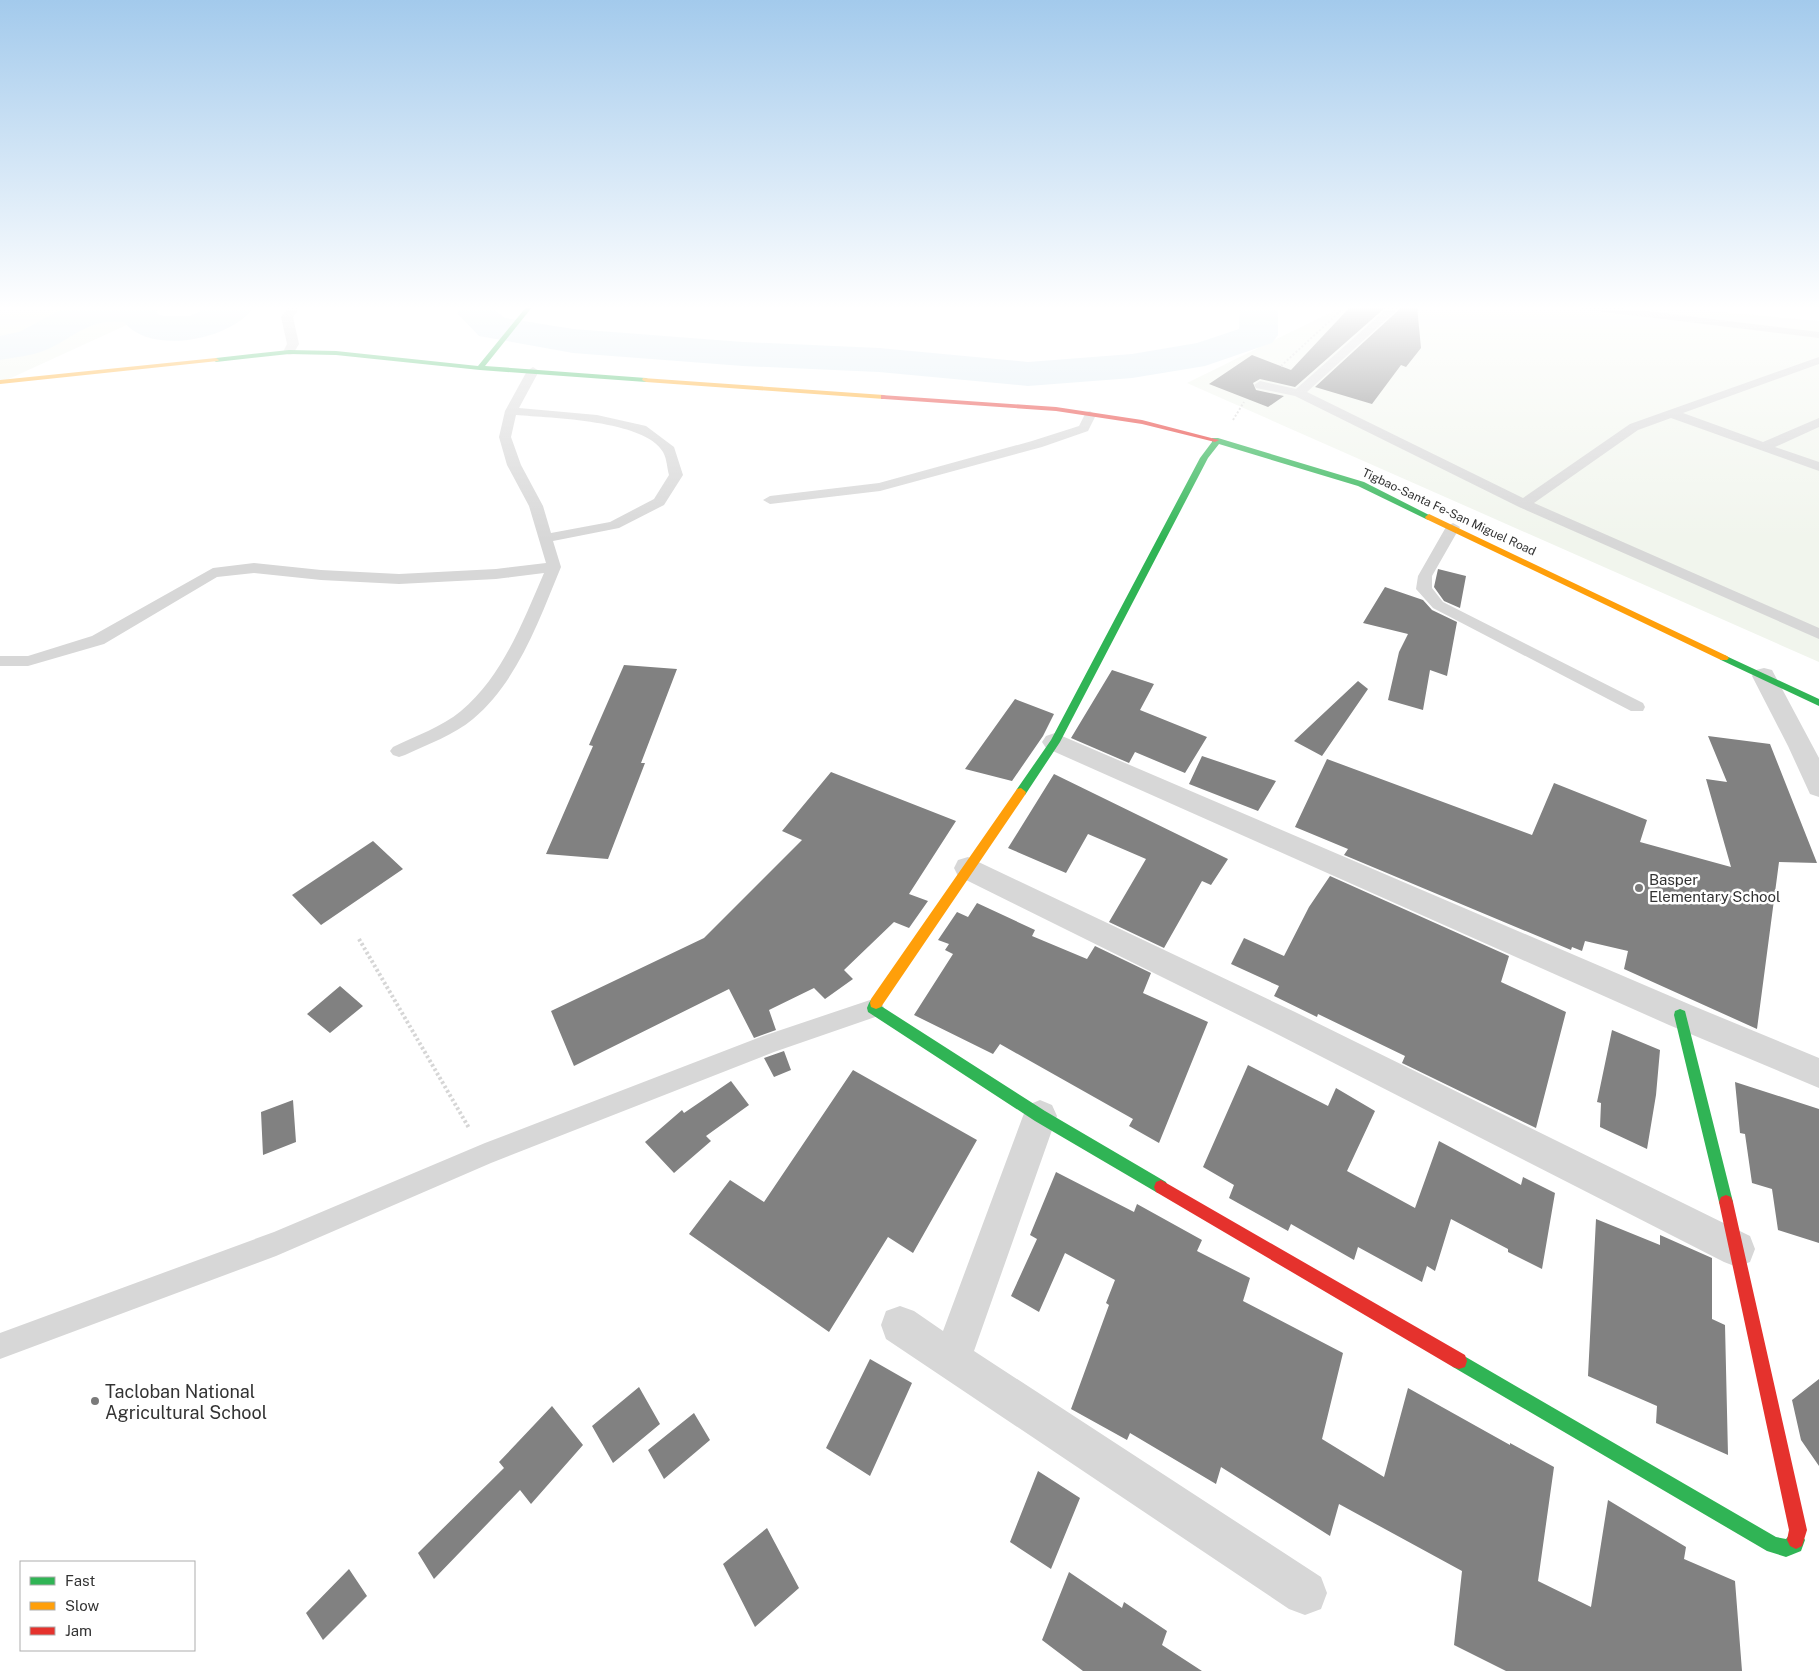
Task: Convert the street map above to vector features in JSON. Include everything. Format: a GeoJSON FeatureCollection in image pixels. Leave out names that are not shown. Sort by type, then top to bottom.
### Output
{"type":"FeatureCollection","features":[{"type":"Feature","properties":{"kind":"main road","name":"Tigbao-Santa Fe-San Miguel Road"},"geometry":{"type":"LineString","coordinates":[[720,384],[1056,409],[1142,422],[1217,441],[1361,484],[1819,703]]}},
{"type":"Feature","properties":{"kind":"main road"},"geometry":{"type":"LineString","coordinates":[[1217,441],[1200,467],[1055,742],[873,1008],[1040,1116],[1773,1545],[1786,1548],[1795,1545],[1798,1530],[1737,1248],[1680,1015]]}},
{"type":"Feature","properties":{"kind":"street"},"geometry":{"type":"LineString","coordinates":[[1764,676],[1802,746],[1819,787]]}},
{"type":"Feature","properties":{"kind":"street"},"geometry":{"type":"LineString","coordinates":[[1055,742],[1680,1015],[1819,1073]]}},
{"type":"Feature","properties":{"kind":"street"},"geometry":{"type":"LineString","coordinates":[[968,868],[1275,1018],[1737,1248]]}},
{"type":"Feature","properties":{"kind":"street"},"geometry":{"type":"LineString","coordinates":[[952,1359],[1040,1116]]}},
{"type":"Feature","properties":{"kind":"street"},"geometry":{"type":"LineString","coordinates":[[900,1325],[1304,1593]]}},
{"type":"Feature","properties":{"kind":"lane"},"geometry":{"type":"LineString","coordinates":[[400,751],[467,715],[499,680],[533,614],[554,567],[536,506],[514,465],[504,436],[511,411],[525,384]]}},
{"type":"Feature","properties":{"kind":"lane"},"geometry":{"type":"LineString","coordinates":[[1299,392],[1308,384]]}},
{"type":"Feature","properties":{"kind":"lane"},"geometry":{"type":"LineString","coordinates":[[1524,504],[1634,427],[1754,384]]}},
{"type":"Feature","properties":{"kind":"lane"},"geometry":{"type":"LineString","coordinates":[[1260,385],[1299,392],[1524,504],[1819,634]]}},
{"type":"Feature","properties":{"kind":"lane"},"geometry":{"type":"LineString","coordinates":[[511,411],[597,419],[642,429],[669,450],[676,476],[659,502],[614,525],[546,538]]}},
{"type":"Feature","properties":{"kind":"lane"},"geometry":{"type":"LineString","coordinates":[[770,500],[880,487],[1037,444],[1084,428],[1090,414]]}},
{"type":"Feature","properties":{"kind":"lane"},"geometry":{"type":"LineString","coordinates":[[1673,414],[1766,446],[1819,467]]}},
{"type":"Feature","properties":{"kind":"lane"},"geometry":{"type":"LineString","coordinates":[[1766,446],[1819,422]]}},
{"type":"Feature","properties":{"kind":"lane"},"geometry":{"type":"LineString","coordinates":[[1452,526],[1425,576],[1424,588],[1438,605],[1637,707]]}},
{"type":"Feature","properties":{"kind":"lane"},"geometry":{"type":"LineString","coordinates":[[0,661],[28,661],[98,640],[213,573],[254,568],[321,575],[399,578],[496,574],[554,567]]}},
{"type":"Feature","properties":{"kind":"lane"},"geometry":{"type":"LineString","coordinates":[[0,1346],[276,1244],[485,1154],[771,1043],[873,1008]]}},
{"type":"Feature","properties":{"kind":"path"},"geometry":{"type":"LineString","coordinates":[[359,939],[485,1154]]}},
{"type":"Feature","properties":{"kind":"shaded area"},"geometry":{"type":"Polygon","coordinates":[[[1189,384],[1819,384],[1819,662],[1189,384]]]}},
{"type":"Feature","properties":{"kind":"building"},"geometry":{"type":"Polygon","coordinates":[[[1209,384],[1253,384],[1256,390],[1284,396],[1268,407],[1209,384]]]}},
{"type":"Feature","properties":{"kind":"building"},"geometry":{"type":"Polygon","coordinates":[[[1282,384],[1298,384],[1295,387],[1282,384]]]}},
{"type":"Feature","properties":{"kind":"building"},"geometry":{"type":"Polygon","coordinates":[[[1318,384],[1387,384],[1372,404],[1315,387],[1318,384]]]}},
{"type":"Feature","properties":{"kind":"building"},"geometry":{"type":"Polygon","coordinates":[[[1438,569],[1466,576],[1460,608],[1444,601],[1434,587],[1438,569]]]}},
{"type":"Feature","properties":{"kind":"building"},"geometry":{"type":"Polygon","coordinates":[[[1385,587],[1423,600],[1432,610],[1457,622],[1447,676],[1430,670],[1423,710],[1388,700],[1399,652],[1408,634],[1363,623],[1385,587]]]}},
{"type":"Feature","properties":{"kind":"building"},"geometry":{"type":"Polygon","coordinates":[[[624,665],[677,669],[641,763],[645,763],[608,859],[546,854],[593,746],[589,745],[624,665]]]}},
{"type":"Feature","properties":{"kind":"building"},"geometry":{"type":"Polygon","coordinates":[[[1112,670],[1154,684],[1140,710],[1207,737],[1185,773],[1135,752],[1129,763],[1071,738],[1112,670]]]}},
{"type":"Feature","properties":{"kind":"building"},"geometry":{"type":"Polygon","coordinates":[[[1358,681],[1368,689],[1322,756],[1294,741],[1358,681]]]}},
{"type":"Feature","properties":{"kind":"building"},"geometry":{"type":"Polygon","coordinates":[[[1015,699],[1054,714],[1043,736],[1012,781],[965,769],[1015,699]]]}},
{"type":"Feature","properties":{"kind":"building"},"geometry":{"type":"Polygon","coordinates":[[[1708,736],[1770,744],[1817,863],[1779,862],[1757,1029],[1624,969],[1628,951],[1585,941],[1582,951],[1572,947],[1571,950],[1344,855],[1348,849],[1295,827],[1327,759],[1532,835],[1554,783],[1647,820],[1640,842],[1731,867],[1706,779],[1727,782],[1708,736]]]}},
{"type":"Feature","properties":{"kind":"building"},"geometry":{"type":"Polygon","coordinates":[[[1202,756],[1276,781],[1258,811],[1189,784],[1202,756]]]}},
{"type":"Feature","properties":{"kind":"building"},"geometry":{"type":"Polygon","coordinates":[[[831,772],[956,821],[909,894],[928,901],[909,928],[894,922],[844,970],[853,979],[825,999],[814,988],[769,1010],[776,1030],[754,1038],[729,989],[574,1066],[551,1011],[704,938],[802,840],[782,831],[831,772]]]}},
{"type":"Feature","properties":{"kind":"building"},"geometry":{"type":"Polygon","coordinates":[[[1054,774],[1228,859],[1211,885],[1202,881],[1164,948],[1109,922],[1146,859],[1088,834],[1066,873],[1008,848],[1054,774]]]}},
{"type":"Feature","properties":{"kind":"building"},"geometry":{"type":"Polygon","coordinates":[[[373,841],[403,869],[321,925],[292,895],[373,841]]]}},
{"type":"Feature","properties":{"kind":"building"},"geometry":{"type":"Polygon","coordinates":[[[1330,876],[1509,956],[1501,982],[1566,1012],[1536,1128],[1402,1063],[1405,1056],[1318,1014],[1317,1017],[1274,996],[1279,986],[1231,964],[1244,938],[1284,956],[1309,907],[1330,876]]]}},
{"type":"Feature","properties":{"kind":"building"},"geometry":{"type":"Polygon","coordinates":[[[977,903],[1035,930],[1032,936],[1087,959],[1095,946],[1151,973],[1143,993],[1208,1022],[1159,1143],[1129,1126],[1133,1119],[1000,1044],[993,1054],[914,1015],[953,954],[945,950],[949,944],[938,940],[957,912],[968,917],[977,903]]]}},
{"type":"Feature","properties":{"kind":"building"},"geometry":{"type":"Polygon","coordinates":[[[340,986],[363,1006],[330,1033],[307,1014],[340,986]]]}},
{"type":"Feature","properties":{"kind":"building"},"geometry":{"type":"Polygon","coordinates":[[[1612,1030],[1660,1050],[1656,1095],[1647,1149],[1600,1127],[1601,1103],[1597,1102],[1612,1030]]]}},
{"type":"Feature","properties":{"kind":"building"},"geometry":{"type":"Polygon","coordinates":[[[784,1051],[791,1070],[774,1077],[764,1058],[784,1051]]]}},
{"type":"Feature","properties":{"kind":"building"},"geometry":{"type":"Polygon","coordinates":[[[1248,1065],[1328,1106],[1336,1088],[1375,1111],[1347,1171],[1415,1208],[1439,1141],[1521,1185],[1523,1177],[1555,1193],[1542,1269],[1451,1219],[1435,1271],[1427,1266],[1422,1282],[1358,1247],[1354,1260],[1291,1224],[1288,1231],[1229,1198],[1234,1185],[1203,1167],[1248,1065]]]}},
{"type":"Feature","properties":{"kind":"building"},"geometry":{"type":"Polygon","coordinates":[[[853,1070],[977,1140],[913,1253],[888,1237],[829,1332],[689,1234],[730,1180],[764,1202],[853,1070]]]}},
{"type":"Feature","properties":{"kind":"building"},"geometry":{"type":"Polygon","coordinates":[[[731,1081],[749,1105],[706,1136],[711,1141],[674,1173],[645,1142],[682,1110],[684,1113],[731,1081]]]}},
{"type":"Feature","properties":{"kind":"building"},"geometry":{"type":"Polygon","coordinates":[[[1735,1082],[1819,1109],[1819,1243],[1778,1230],[1772,1189],[1752,1183],[1745,1134],[1740,1133],[1735,1082]]]}},
{"type":"Feature","properties":{"kind":"building"},"geometry":{"type":"Polygon","coordinates":[[[293,1100],[296,1142],[263,1155],[261,1112],[293,1100]]]}},
{"type":"Feature","properties":{"kind":"building"},"geometry":{"type":"Polygon","coordinates":[[[1056,1172],[1134,1212],[1137,1204],[1202,1240],[1197,1251],[1250,1278],[1243,1301],[1343,1353],[1322,1439],[1384,1477],[1408,1388],[1510,1445],[1510,1443],[1554,1467],[1538,1581],[1591,1607],[1608,1500],[1686,1547],[1684,1559],[1735,1581],[1742,1671],[1506,1671],[1454,1645],[1462,1571],[1339,1504],[1330,1536],[1221,1467],[1216,1484],[1130,1433],[1127,1440],[1071,1409],[1109,1305],[1106,1303],[1115,1280],[1065,1253],[1039,1312],[1011,1296],[1037,1239],[1030,1235],[1056,1172]]]}},
{"type":"Feature","properties":{"kind":"building"},"geometry":{"type":"Polygon","coordinates":[[[1596,1219],[1660,1245],[1660,1235],[1712,1258],[1712,1319],[1725,1325],[1728,1455],[1656,1423],[1657,1406],[1588,1376],[1596,1219]]]}},
{"type":"Feature","properties":{"kind":"building"},"geometry":{"type":"Polygon","coordinates":[[[870,1359],[912,1383],[870,1476],[826,1448],[870,1359]]]}},
{"type":"Feature","properties":{"kind":"building"},"geometry":{"type":"Polygon","coordinates":[[[1819,1379],[1819,1466],[1801,1440],[1792,1400],[1819,1379]]]}},
{"type":"Feature","properties":{"kind":"building"},"geometry":{"type":"Polygon","coordinates":[[[639,1387],[660,1424],[613,1463],[592,1426],[639,1387]]]}},
{"type":"Feature","properties":{"kind":"building"},"geometry":{"type":"Polygon","coordinates":[[[552,1406],[583,1445],[531,1504],[520,1490],[434,1579],[418,1553],[504,1468],[499,1462],[552,1406]]]}},
{"type":"Feature","properties":{"kind":"building"},"geometry":{"type":"Polygon","coordinates":[[[694,1413],[710,1440],[664,1479],[648,1450],[694,1413]]]}},
{"type":"Feature","properties":{"kind":"building"},"geometry":{"type":"Polygon","coordinates":[[[1038,1471],[1080,1498],[1051,1569],[1010,1542],[1038,1471]]]}},
{"type":"Feature","properties":{"kind":"building"},"geometry":{"type":"Polygon","coordinates":[[[767,1528],[799,1588],[755,1627],[723,1564],[767,1528]]]}},
{"type":"Feature","properties":{"kind":"building"},"geometry":{"type":"Polygon","coordinates":[[[349,1569],[367,1596],[323,1640],[306,1613],[349,1569]]]}},
{"type":"Feature","properties":{"kind":"building"},"geometry":{"type":"Polygon","coordinates":[[[1069,1572],[1122,1608],[1124,1602],[1167,1631],[1162,1645],[1202,1671],[1083,1671],[1042,1640],[1069,1572]]]}},
{"type":"Feature","properties":{"kind":"traffic: fast"},"geometry":{"type":"LineString","coordinates":[[1215,440],[1361,484],[1429,517]]}},
{"type":"Feature","properties":{"kind":"traffic: fast"},"geometry":{"type":"LineString","coordinates":[[1021,792],[1055,742],[1204,458],[1217,441]]}},
{"type":"Feature","properties":{"kind":"traffic: fast"},"geometry":{"type":"LineString","coordinates":[[1724,658],[1819,703]]}},
{"type":"Feature","properties":{"kind":"traffic: fast"},"geometry":{"type":"LineString","coordinates":[[876,1003],[873,1008],[1040,1116],[1161,1187]]}},
{"type":"Feature","properties":{"kind":"traffic: fast"},"geometry":{"type":"LineString","coordinates":[[1680,1015],[1726,1202]]}},
{"type":"Feature","properties":{"kind":"traffic: fast"},"geometry":{"type":"LineString","coordinates":[[1459,1361],[1773,1545],[1786,1548],[1795,1545],[1796,1540]]}},
{"type":"Feature","properties":{"kind":"traffic: slow"},"geometry":{"type":"LineString","coordinates":[[702,384],[884,397]]}},
{"type":"Feature","properties":{"kind":"traffic: slow"},"geometry":{"type":"LineString","coordinates":[[1429,517],[1724,658]]}},
{"type":"Feature","properties":{"kind":"traffic: slow"},"geometry":{"type":"LineString","coordinates":[[876,1003],[1021,792]]}},
{"type":"Feature","properties":{"kind":"traffic: jam"},"geometry":{"type":"LineString","coordinates":[[884,397],[1056,409],[1142,422],[1215,440]]}},
{"type":"Feature","properties":{"kind":"traffic: jam"},"geometry":{"type":"LineString","coordinates":[[1161,1187],[1459,1361]]}},
{"type":"Feature","properties":{"kind":"traffic: jam"},"geometry":{"type":"LineString","coordinates":[[1726,1202],[1798,1530],[1796,1540]]}},
{"type":"Feature","properties":{"kind":"place","name":"Basper Elementary School"},"geometry":{"type":"Point","coordinates":[1639,888]}},
{"type":"Feature","properties":{"kind":"place","name":"Tacloban National Agricultural School"},"geometry":{"type":"Point","coordinates":[95,1401]}}]}
